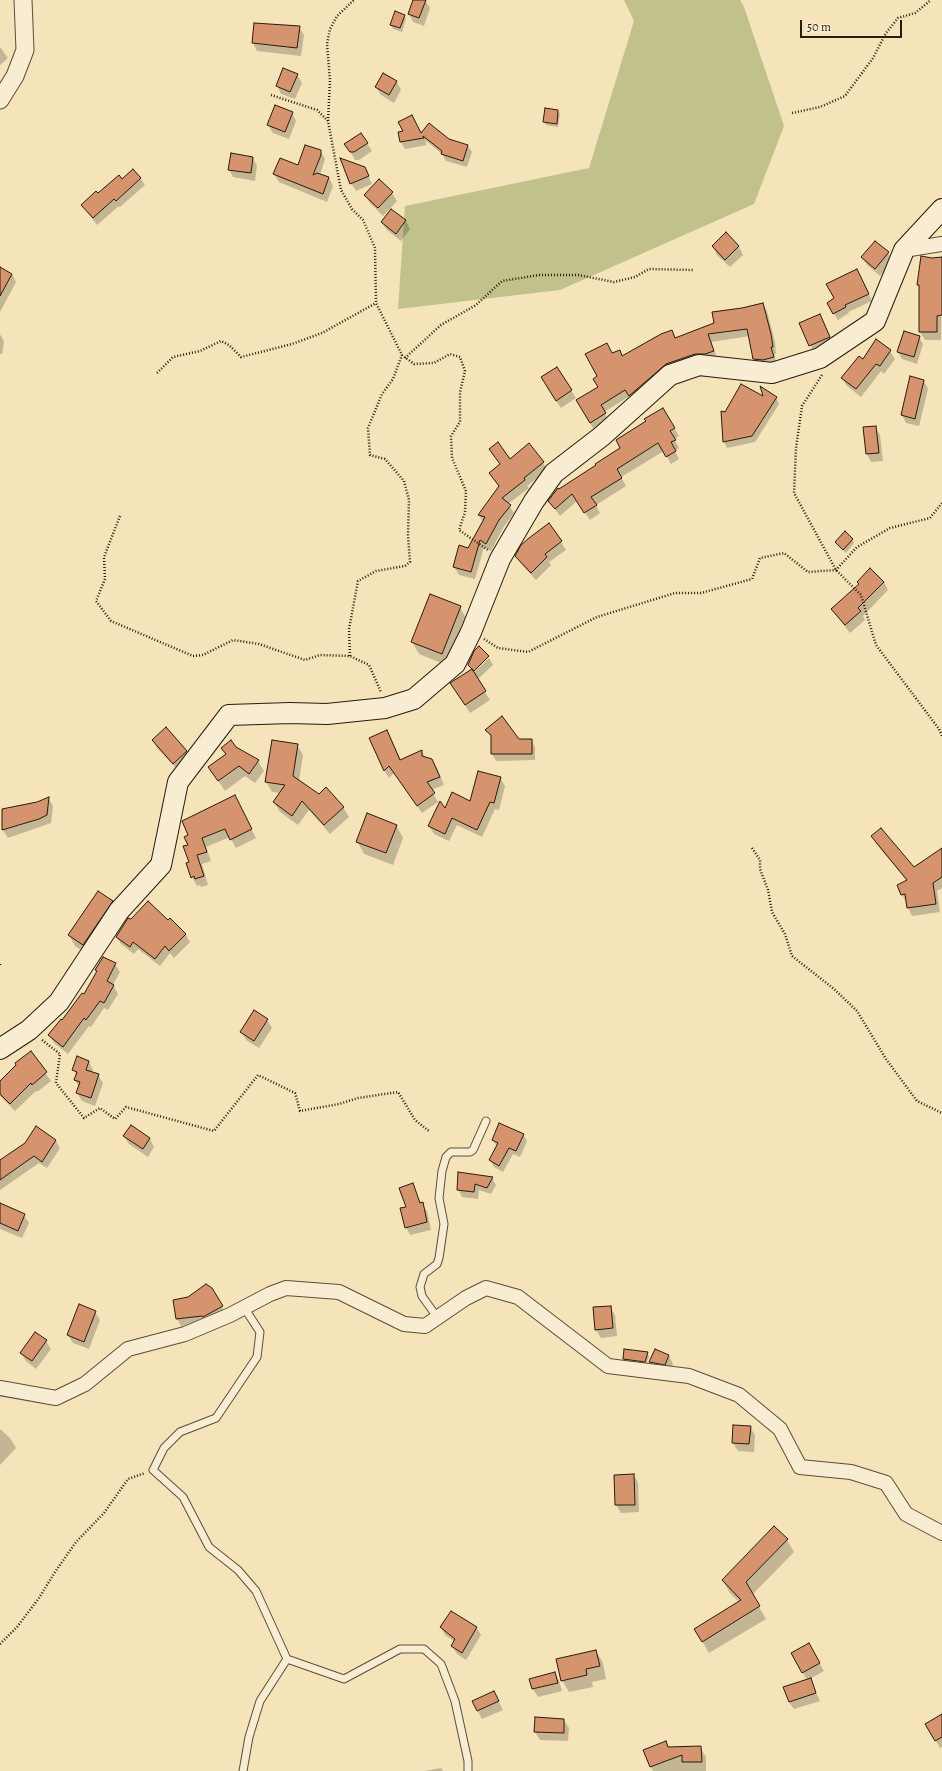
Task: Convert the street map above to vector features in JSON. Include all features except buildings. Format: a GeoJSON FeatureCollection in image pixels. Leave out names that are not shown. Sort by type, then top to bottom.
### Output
{"type":"FeatureCollection","features":[{"type":"Feature","properties":{"kind":"main road"},"geometry":{"type":"LineString","coordinates":[[0,1049],[29,1030],[59,1002],[119,911],[161,865],[178,782],[229,715],[290,713],[327,714],[385,708],[414,699],[455,664],[471,632],[500,559],[534,500],[554,473],[602,436],[670,376],[699,365],[772,373],[820,358],[875,321],[904,250],[942,209]]}},
{"type":"Feature","properties":{"kind":"street"},"geometry":{"type":"LineString","coordinates":[[0,100],[15,76],[25,50],[23,0]]}},
{"type":"Feature","properties":{"kind":"street"},"geometry":{"type":"LineString","coordinates":[[904,250],[942,244]]}},
{"type":"Feature","properties":{"kind":"street"},"geometry":{"type":"LineString","coordinates":[[0,1388],[56,1398],[85,1384],[128,1349],[185,1334],[244,1309],[270,1294],[286,1288],[339,1292],[404,1324],[425,1326],[466,1298],[486,1288],[518,1297],[608,1366],[689,1376],[739,1395],[780,1429],[800,1467],[851,1472],[886,1483],[906,1514],[942,1533]]}},
{"type":"Feature","properties":{"kind":"lane"},"geometry":{"type":"LineString","coordinates":[[437,1317],[422,1296],[420,1288],[424,1274],[437,1264],[439,1258],[444,1224],[439,1198],[442,1171],[446,1157],[451,1152],[470,1152],[473,1150],[486,1121]]}},
{"type":"Feature","properties":{"kind":"lane"},"geometry":{"type":"LineString","coordinates":[[244,1309],[260,1332],[257,1357],[216,1418],[180,1432],[164,1448],[153,1470],[183,1497],[209,1547],[238,1570],[256,1591],[287,1659],[344,1679],[400,1649],[424,1649],[442,1664],[455,1701],[468,1761],[468,1771]]}},
{"type":"Feature","properties":{"kind":"lane"},"geometry":{"type":"LineString","coordinates":[[243,1771],[248,1737],[260,1701],[287,1659]]}},
{"type":"Feature","properties":{"kind":"path"},"geometry":{"type":"LineString","coordinates":[[354,0],[337,16],[330,29],[326,44],[330,80],[328,121],[341,190],[352,209],[363,220],[375,248],[376,303],[402,355],[414,364],[434,362],[450,354],[460,357],[465,372],[460,392],[460,422],[451,436],[452,458],[466,491],[465,512],[459,530],[500,559]]}},
{"type":"Feature","properties":{"kind":"path"},"geometry":{"type":"LineString","coordinates":[[792,113],[820,107],[845,96],[873,58],[886,33],[898,18],[915,13],[931,0]]}},
{"type":"Feature","properties":{"kind":"path"},"geometry":{"type":"LineString","coordinates":[[272,95],[317,110],[328,121]]}},
{"type":"Feature","properties":{"kind":"path"},"geometry":{"type":"LineString","coordinates":[[405,358],[441,325],[476,305],[502,281],[538,275],[578,275],[614,282],[636,277],[649,269],[693,270]]}},
{"type":"Feature","properties":{"kind":"path"},"geometry":{"type":"LineString","coordinates":[[157,373],[173,356],[200,351],[222,341],[229,344],[241,357],[292,344],[322,333],[376,303]]}},
{"type":"Feature","properties":{"kind":"path"},"geometry":{"type":"LineString","coordinates":[[350,656],[349,630],[358,581],[376,571],[404,566],[410,562],[409,500],[404,480],[385,460],[370,455],[368,428],[382,394],[393,379],[402,355]]}},
{"type":"Feature","properties":{"kind":"path"},"geometry":{"type":"LineString","coordinates":[[820,358],[828,366],[802,406],[796,448],[794,493],[836,570],[861,595],[876,644],[939,729],[942,736]]}},
{"type":"Feature","properties":{"kind":"path"},"geometry":{"type":"LineString","coordinates":[[471,632],[498,648],[528,652],[597,617],[675,593],[701,593],[752,579],[760,558],[784,553],[808,572],[836,570],[857,547],[890,528],[930,518],[942,503]]}},
{"type":"Feature","properties":{"kind":"path"},"geometry":{"type":"LineString","coordinates":[[120,516],[104,556],[105,579],[96,601],[111,621],[193,656],[203,655],[233,640],[259,644],[305,660],[320,654],[350,656],[369,665],[381,692],[385,708]]}},
{"type":"Feature","properties":{"kind":"path"},"geometry":{"type":"LineString","coordinates":[[752,848],[760,860],[760,869],[768,890],[772,912],[785,934],[792,956],[834,989],[857,1012],[886,1059],[917,1101],[942,1113]]}},
{"type":"Feature","properties":{"kind":"path"},"geometry":{"type":"LineString","coordinates":[[29,1030],[60,1054],[56,1083],[84,1118],[100,1108],[115,1119],[126,1107],[214,1131],[258,1075],[295,1093],[300,1111],[339,1104],[358,1098],[398,1092],[415,1120],[429,1131]]}},
{"type":"Feature","properties":{"kind":"path"},"geometry":{"type":"LineString","coordinates":[[0,1644],[17,1627],[35,1604],[76,1542],[104,1513],[128,1479],[153,1470]]}},
{"type":"Feature","properties":{"kind":"green space"},"geometry":{"type":"Polygon","coordinates":[[[624,0],[740,0],[744,7],[784,126],[754,204],[560,290],[398,309],[405,206],[589,168],[634,21],[624,0]]]}}]}
